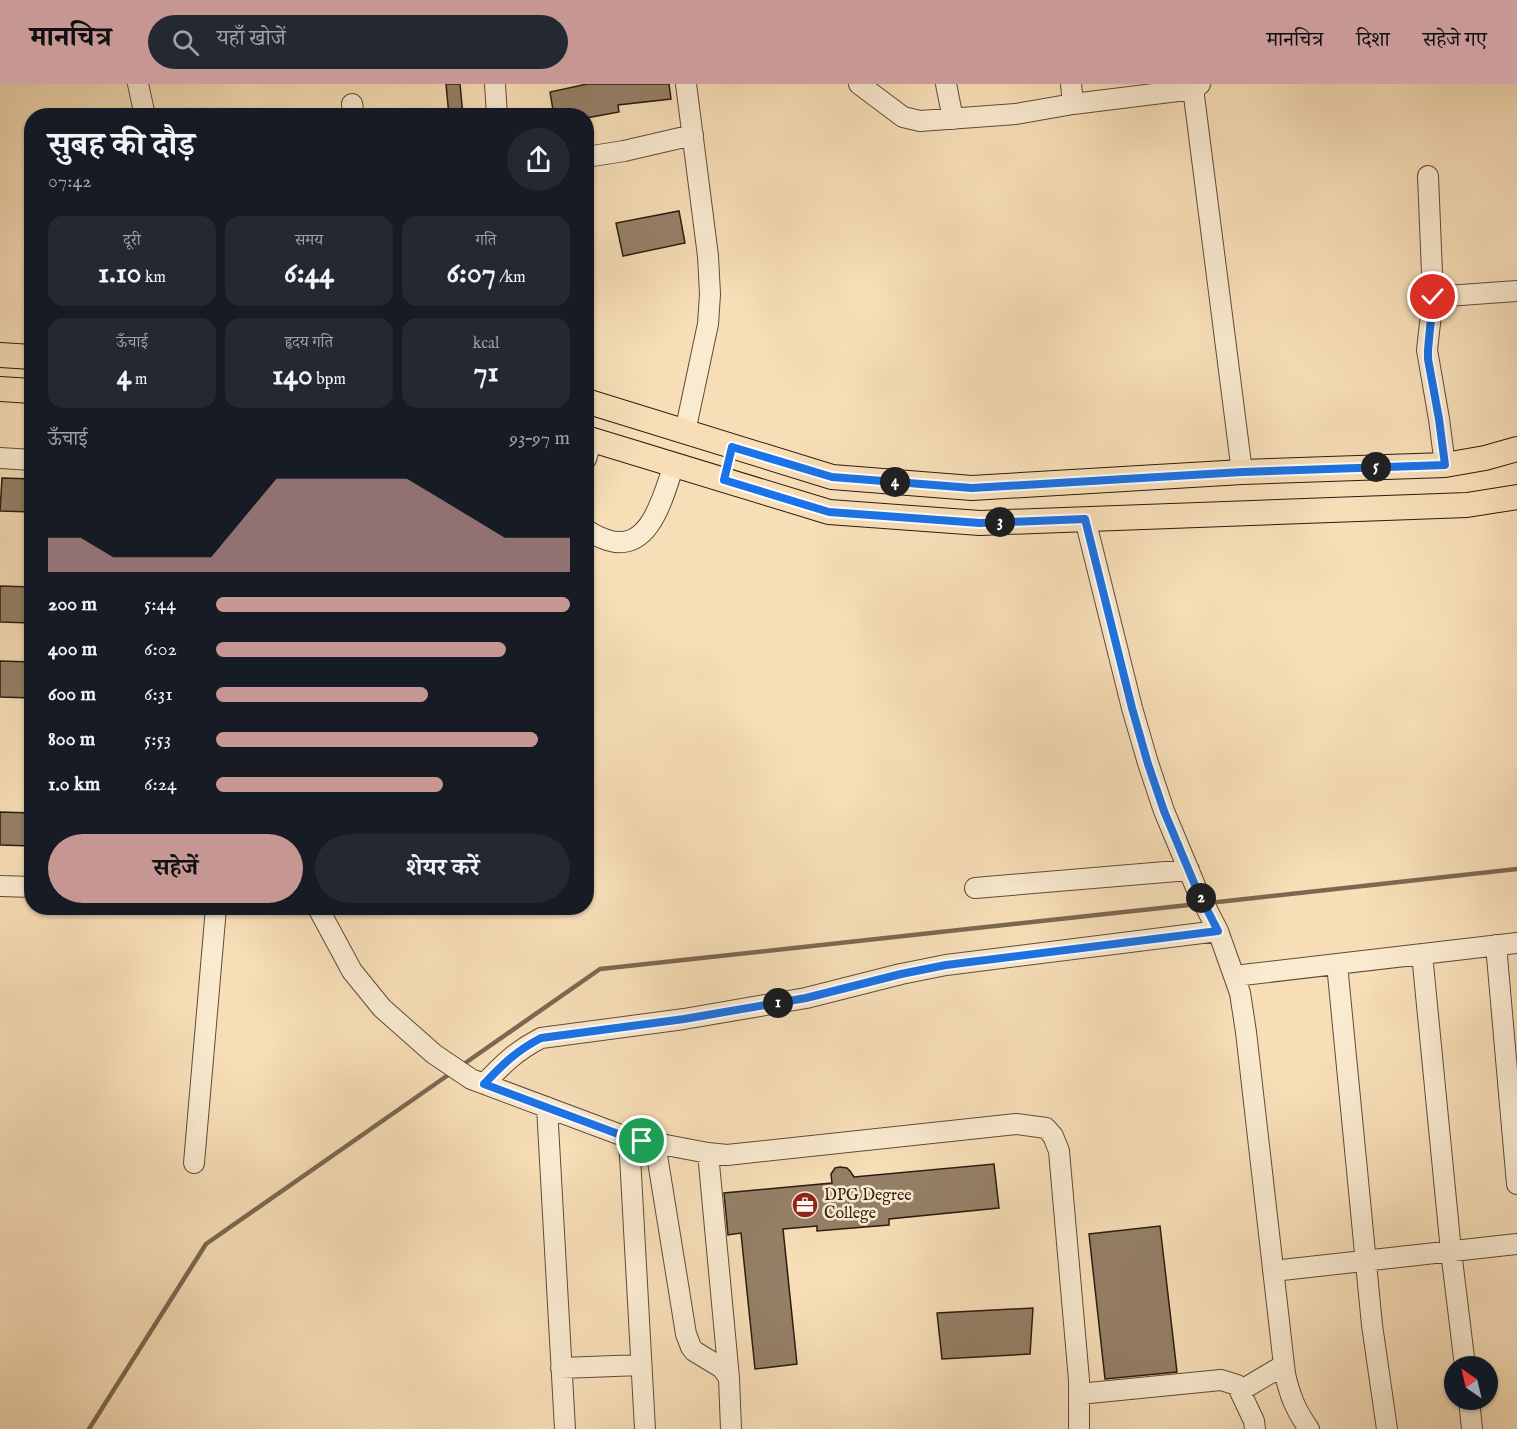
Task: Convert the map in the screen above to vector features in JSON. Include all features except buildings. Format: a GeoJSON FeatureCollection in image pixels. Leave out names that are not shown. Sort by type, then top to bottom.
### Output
{"type":"FeatureCollection","features":[{"type":"Feature","properties":{"kind":"main road"},"geometry":{"type":"LineString","coordinates":[[0,355],[24,356]]}},
{"type":"Feature","properties":{"kind":"main road"},"geometry":{"type":"LineString","coordinates":[[0,389],[24,390]]}},
{"type":"Feature","properties":{"kind":"main road"},"geometry":{"type":"LineString","coordinates":[[594,404],[832,477],[972,488],[1242,472],[1445,465],[1485,458],[1517,449]]}},
{"type":"Feature","properties":{"kind":"main road"},"geometry":{"type":"LineString","coordinates":[[594,446],[674,465],[829,512],[980,523],[1467,505],[1517,497]]}},
{"type":"Feature","properties":{"kind":"main road"},"geometry":{"type":"LineString","coordinates":[[724,480],[732,447]]}},
{"type":"Feature","properties":{"kind":"street"},"geometry":{"type":"LineString","coordinates":[[138,84],[143,108]]}},
{"type":"Feature","properties":{"kind":"street"},"geometry":{"type":"LineString","coordinates":[[495,84],[496,108]]}},
{"type":"Feature","properties":{"kind":"street"},"geometry":{"type":"LineString","coordinates":[[685,432],[708,324],[710,294],[708,256],[686,84]]}},
{"type":"Feature","properties":{"kind":"street"},"geometry":{"type":"LineString","coordinates":[[859,84],[903,117],[920,122],[1016,114],[1196,86],[1242,472]]}},
{"type":"Feature","properties":{"kind":"street"},"geometry":{"type":"LineString","coordinates":[[946,84],[953,118]]}},
{"type":"Feature","properties":{"kind":"street"},"geometry":{"type":"LineString","coordinates":[[1071,84],[1073,104]]}},
{"type":"Feature","properties":{"kind":"street"},"geometry":{"type":"LineString","coordinates":[[594,156],[624,152],[693,135]]}},
{"type":"Feature","properties":{"kind":"street"},"geometry":{"type":"LineString","coordinates":[[1428,176],[1433,297],[1428,359],[1445,465]]}},
{"type":"Feature","properties":{"kind":"street"},"geometry":{"type":"LineString","coordinates":[[1433,297],[1517,291]]}},
{"type":"Feature","properties":{"kind":"street"},"geometry":{"type":"LineString","coordinates":[[0,458],[24,460]]}},
{"type":"Feature","properties":{"kind":"street"},"geometry":{"type":"LineString","coordinates":[[594,536],[615,542],[628,542],[646,530],[655,517],[674,465]]}},
{"type":"Feature","properties":{"kind":"street"},"geometry":{"type":"LineString","coordinates":[[1085,519],[1148,764],[1164,811],[1197,890],[1214,922],[1240,993],[1284,1365],[1290,1397],[1309,1429]]}},
{"type":"Feature","properties":{"kind":"street"},"geometry":{"type":"LineString","coordinates":[[975,888],[1189,870]]}},
{"type":"Feature","properties":{"kind":"street"},"geometry":{"type":"LineString","coordinates":[[0,886],[24,887]]}},
{"type":"Feature","properties":{"kind":"street"},"geometry":{"type":"LineString","coordinates":[[194,1163],[215,915]]}},
{"type":"Feature","properties":{"kind":"street"},"geometry":{"type":"LineString","coordinates":[[322,915],[352,971],[382,1008],[434,1054],[477,1082],[642,1141],[727,1155],[1016,1124],[1046,1128],[1053,1136],[1059,1151],[1079,1380],[1079,1429]]}},
{"type":"Feature","properties":{"kind":"street"},"geometry":{"type":"LineString","coordinates":[[477,1082],[524,1047],[541,1038],[684,1019],[806,998],[946,965],[1214,922]]}},
{"type":"Feature","properties":{"kind":"street"},"geometry":{"type":"LineString","coordinates":[[1233,976],[1517,943]]}},
{"type":"Feature","properties":{"kind":"street"},"geometry":{"type":"LineString","coordinates":[[1497,945],[1517,1184]]}},
{"type":"Feature","properties":{"kind":"street"},"geometry":{"type":"LineString","coordinates":[[1422,954],[1451,1251],[1464,1356]]}},
{"type":"Feature","properties":{"kind":"street"},"geometry":{"type":"LineString","coordinates":[[1337,964],[1372,1325],[1387,1429]]}},
{"type":"Feature","properties":{"kind":"street"},"geometry":{"type":"LineString","coordinates":[[547,1107],[565,1429]]}},
{"type":"Feature","properties":{"kind":"street"},"geometry":{"type":"LineString","coordinates":[[642,1141],[641,1365],[645,1429]]}},
{"type":"Feature","properties":{"kind":"street"},"geometry":{"type":"LineString","coordinates":[[642,1141],[686,1335],[694,1351],[722,1368],[729,1378]]}},
{"type":"Feature","properties":{"kind":"street"},"geometry":{"type":"LineString","coordinates":[[708,1153],[729,1378],[731,1429]]}},
{"type":"Feature","properties":{"kind":"street"},"geometry":{"type":"LineString","coordinates":[[1273,1271],[1517,1244]]}},
{"type":"Feature","properties":{"kind":"street"},"geometry":{"type":"LineString","coordinates":[[561,1368],[641,1365]]}},
{"type":"Feature","properties":{"kind":"street"},"geometry":{"type":"LineString","coordinates":[[1240,1392],[1284,1365]]}},
{"type":"Feature","properties":{"kind":"street"},"geometry":{"type":"LineString","coordinates":[[1079,1394],[1221,1380],[1237,1385],[1254,1421],[1255,1429]]}},
{"type":"Feature","properties":{"kind":"street"},"geometry":{"type":"LineString","coordinates":[[1470,1410],[1472,1429]]}},
{"type":"Feature","properties":{"kind":"waterway"},"geometry":{"type":"LineString","coordinates":[[1209,903],[1517,869]]}},
{"type":"Feature","properties":{"kind":"waterway"},"geometry":{"type":"LineString","coordinates":[[461,1066],[600,969],[1198,904]]}},
{"type":"Feature","properties":{"kind":"waterway"},"geometry":{"type":"LineString","coordinates":[[89,1429],[206,1244],[451,1073]]}},
{"type":"Feature","properties":{"kind":"place","name":"DPG Degree College"},"geometry":{"type":"Point","coordinates":[805,1205]}},
{"type":"Feature","properties":{"kind":"route"},"geometry":{"type":"LineString","coordinates":[[642,1141],[484,1084],[507,1060],[541,1038],[684,1019],[806,998],[946,965],[1218,931],[1197,890],[1164,811],[1148,764],[1085,519],[980,523],[829,512],[724,480],[732,447],[832,477],[972,488],[1242,472],[1445,465],[1428,359],[1433,297]]}}]}
